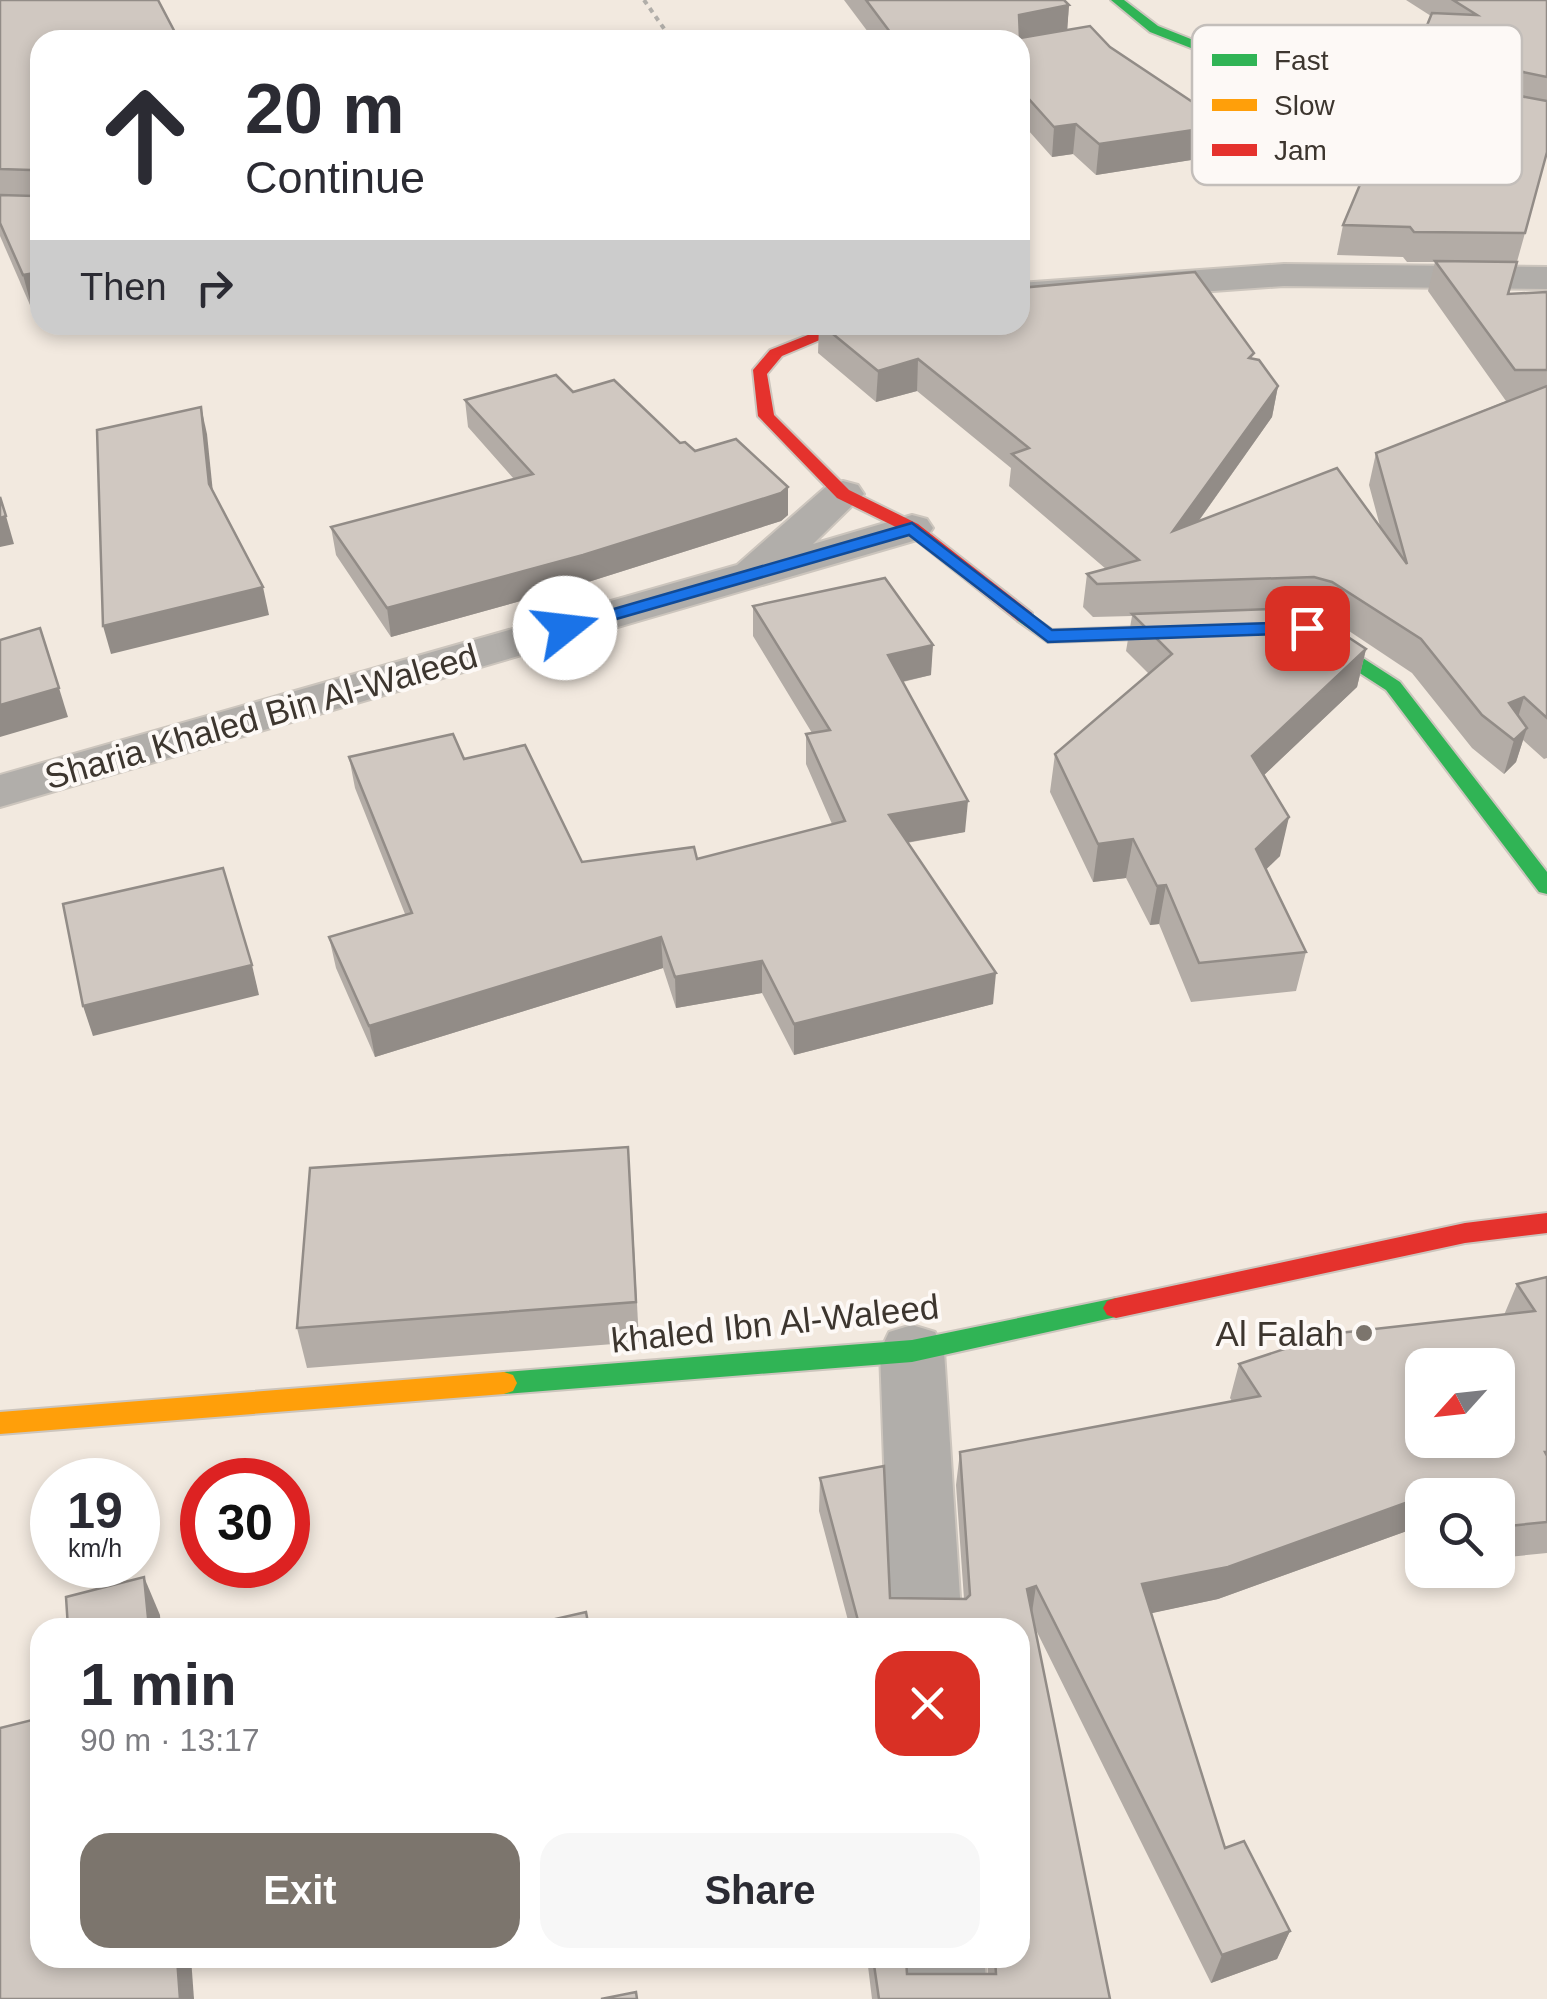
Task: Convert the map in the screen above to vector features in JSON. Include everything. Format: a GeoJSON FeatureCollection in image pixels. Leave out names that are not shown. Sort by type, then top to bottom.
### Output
{"type":"FeatureCollection","features":[{"type":"Feature","properties":{"kind":"street"},"geometry":{"type":"LineString","coordinates":[[1116,0],[1154,29],[1192,45]]}},
{"type":"Feature","properties":{"kind":"street"},"geometry":{"type":"LineString","coordinates":[[1116,36],[1154,29]]}},
{"type":"Feature","properties":{"kind":"street"},"geometry":{"type":"LineString","coordinates":[[1522,112],[1547,117]]}},
{"type":"Feature","properties":{"kind":"street"},"geometry":{"type":"LineString","coordinates":[[1030,293],[1284,275],[1547,278]]}},
{"type":"Feature","properties":{"kind":"street"},"geometry":{"type":"LineString","coordinates":[[822,335],[776,353],[759,374],[766,416],[842,494],[912,528],[1048,636],[1227,630]]}},
{"type":"Feature","properties":{"kind":"street","name":"Sharia Khaled Bin Al-Waleed"},"geometry":{"type":"LineString","coordinates":[[0,792],[753,574],[842,494]]}},
{"type":"Feature","properties":{"kind":"street"},"geometry":{"type":"LineString","coordinates":[[753,574],[912,528]]}},
{"type":"Feature","properties":{"kind":"street"},"geometry":{"type":"LineString","coordinates":[[1267,629],[1307,628],[1393,686],[1547,887]]}},
{"type":"Feature","properties":{"kind":"street","name":"khaled Ibn Al-Waleed"},"geometry":{"type":"LineString","coordinates":[[0,1423],[912,1351],[1465,1233],[1547,1222]]}},
{"type":"Feature","properties":{"kind":"street"},"geometry":{"type":"LineString","coordinates":[[912,1351],[925,1618]]}},
{"type":"Feature","properties":{"kind":"street"},"geometry":{"type":"LineString","coordinates":[[944,1968],[946,1999]]}},
{"type":"Feature","properties":{"kind":"path"},"geometry":{"type":"LineString","coordinates":[[644,0],[665,30]]}},
{"type":"Feature","properties":{"kind":"building"},"geometry":{"type":"Polygon","coordinates":[[[0,0],[158,0],[174,30],[30,30],[30,170],[0,169],[0,0]]]}},
{"type":"Feature","properties":{"kind":"building"},"geometry":{"type":"Polygon","coordinates":[[[866,0],[1064,0],[1069,5],[1019,15],[1020,30],[888,30],[866,0]]]}},
{"type":"Feature","properties":{"kind":"building"},"geometry":{"type":"Polygon","coordinates":[[[1453,0],[1547,0],[1547,77],[1522,72],[1522,25],[1427,25],[1432,13],[1477,15],[1453,0]]]}},
{"type":"Feature","properties":{"kind":"building"},"geometry":{"type":"Polygon","coordinates":[[[1090,26],[1110,47],[1192,102],[1192,130],[1099,144],[1076,124],[1054,127],[1030,100],[1030,36],[1090,26]]]}},
{"type":"Feature","properties":{"kind":"building"},"geometry":{"type":"Polygon","coordinates":[[[1522,96],[1547,101],[1547,152],[1525,233],[1414,232],[1410,227],[1343,225],[1360,185],[1522,185],[1522,96]]]}},
{"type":"Feature","properties":{"kind":"building"},"geometry":{"type":"Polygon","coordinates":[[[0,195],[30,196],[30,274],[23,275],[0,223],[0,195]]]}},
{"type":"Feature","properties":{"kind":"building"},"geometry":{"type":"Polygon","coordinates":[[[1435,261],[1517,262],[1508,294],[1547,292],[1547,370],[1515,370],[1435,261]]]}},
{"type":"Feature","properties":{"kind":"building"},"geometry":{"type":"Polygon","coordinates":[[[1195,272],[1254,353],[1249,358],[1259,360],[1278,386],[1173,531],[1337,468],[1407,564],[1376,453],[1547,386],[1547,718],[1524,697],[1509,703],[1527,728],[1514,740],[1482,715],[1421,639],[1332,582],[1314,577],[1097,584],[1087,574],[1139,560],[1012,454],[1029,448],[918,359],[878,371],[834,335],[1030,335],[1030,287],[1195,272]]]}},
{"type":"Feature","properties":{"kind":"building"},"geometry":{"type":"Polygon","coordinates":[[[556,375],[573,392],[614,380],[680,443],[685,442],[695,451],[736,439],[788,487],[781,493],[583,555],[387,608],[331,527],[533,474],[465,400],[556,375]]]}},
{"type":"Feature","properties":{"kind":"building"},"geometry":{"type":"Polygon","coordinates":[[[201,407],[209,484],[263,587],[103,626],[97,430],[201,407]]]}},
{"type":"Feature","properties":{"kind":"building"},"geometry":{"type":"Polygon","coordinates":[[[0,497],[6,516],[0,518],[0,497]]]}},
{"type":"Feature","properties":{"kind":"building"},"geometry":{"type":"Polygon","coordinates":[[[885,578],[933,645],[888,655],[968,801],[889,815],[996,973],[794,1024],[762,961],[675,977],[661,937],[369,1026],[329,937],[412,913],[349,757],[453,734],[464,759],[525,745],[582,862],[694,847],[697,859],[845,821],[806,734],[830,730],[753,606],[885,578]]]}},
{"type":"Feature","properties":{"kind":"building"},"geometry":{"type":"Polygon","coordinates":[[[1304,608],[1366,649],[1252,756],[1289,817],[1256,849],[1306,952],[1199,963],[1166,885],[1157,886],[1133,839],[1098,844],[1055,754],[1172,654],[1132,614],[1304,608]]]}},
{"type":"Feature","properties":{"kind":"building"},"geometry":{"type":"Polygon","coordinates":[[[40,628],[59,688],[0,705],[0,640],[40,628]]]}},
{"type":"Feature","properties":{"kind":"building"},"geometry":{"type":"Polygon","coordinates":[[[223,868],[252,965],[83,1006],[63,904],[223,868]]]}},
{"type":"Feature","properties":{"kind":"building"},"geometry":{"type":"Polygon","coordinates":[[[628,1147],[636,1302],[297,1328],[310,1168],[628,1147]]]}},
{"type":"Feature","properties":{"kind":"building"},"geometry":{"type":"Polygon","coordinates":[[[1547,1277],[1547,1522],[1515,1525],[1515,1478],[1405,1478],[1405,1503],[1228,1567],[1142,1584],[1225,1848],[1244,1841],[1290,1931],[1222,1955],[1036,1586],[1027,1589],[1110,1999],[879,1999],[874,1968],[907,1968],[907,1974],[996,1974],[996,1968],[1030,1968],[1030,1618],[857,1618],[820,1478],[884,1466],[890,1598],[966,1599],[970,1595],[960,1452],[1260,1396],[1239,1364],[1330,1334],[1535,1311],[1517,1284],[1547,1277]]]}},
{"type":"Feature","properties":{"kind":"building"},"geometry":{"type":"Polygon","coordinates":[[[101,1588],[145,1588],[148,1618],[67,1618],[66,1597],[101,1588]]]}},
{"type":"Feature","properties":{"kind":"building"},"geometry":{"type":"Polygon","coordinates":[[[586,1612],[587,1618],[560,1618],[586,1612]]]}},
{"type":"Feature","properties":{"kind":"building"},"geometry":{"type":"Polygon","coordinates":[[[30,1720],[30,1968],[178,1968],[180,1999],[0,1999],[0,1728],[30,1720]]]}},
{"type":"Feature","properties":{"kind":"building"},"geometry":{"type":"Polygon","coordinates":[[[636,1992],[637,1999],[601,1999],[636,1992]]]}},
{"type":"Feature","properties":{"kind":"traffic: fast"},"geometry":{"type":"LineString","coordinates":[[1117,0],[1154,29],[1192,44]]}},
{"type":"Feature","properties":{"kind":"traffic: fast"},"geometry":{"type":"LineString","coordinates":[[1522,112],[1547,117]]}},
{"type":"Feature","properties":{"kind":"traffic: fast"},"geometry":{"type":"LineString","coordinates":[[1025,617],[1048,636],[1203,631]]}},
{"type":"Feature","properties":{"kind":"traffic: fast"},"geometry":{"type":"LineString","coordinates":[[1299,628],[1307,628],[1393,686],[1547,887]]}},
{"type":"Feature","properties":{"kind":"traffic: fast"},"geometry":{"type":"LineString","coordinates":[[504,1383],[912,1351],[1116,1308]]}},
{"type":"Feature","properties":{"kind":"traffic: slow"},"geometry":{"type":"LineString","coordinates":[[0,1423],[504,1383]]}},
{"type":"Feature","properties":{"kind":"traffic: jam"},"geometry":{"type":"LineString","coordinates":[[822,335],[776,353],[759,373],[766,416],[843,494],[912,528],[1025,617]]}},
{"type":"Feature","properties":{"kind":"traffic: jam"},"geometry":{"type":"LineString","coordinates":[[1116,1308],[1465,1233],[1547,1223]]}},
{"type":"Feature","properties":{"kind":"place","name":"Al Falah"},"geometry":{"type":"Point","coordinates":[1364,1333]}},
{"type":"Feature","properties":{"kind":"route"},"geometry":{"type":"LineString","coordinates":[[565,628],[912,528],[1048,636],[1307,628]]}}]}
